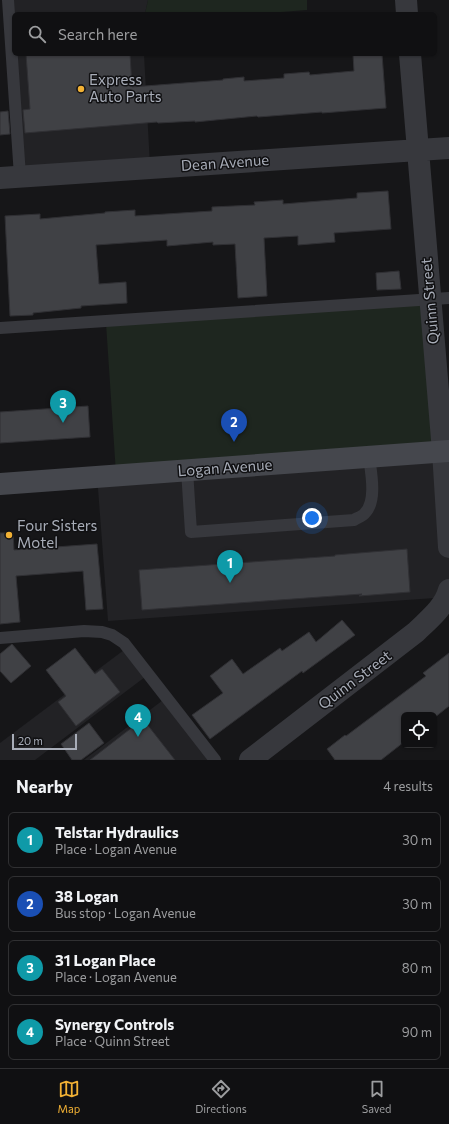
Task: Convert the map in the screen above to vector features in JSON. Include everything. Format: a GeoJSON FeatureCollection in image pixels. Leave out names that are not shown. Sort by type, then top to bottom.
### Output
{"type":"FeatureCollection","features":[{"type":"Feature","properties":{"kind":"street"},"geometry":{"type":"LineString","coordinates":[[406,0],[407,12]]}},
{"type":"Feature","properties":{"kind":"street","name":"Quinn Street"},"geometry":{"type":"LineString","coordinates":[[410,56],[418,150],[439,299],[449,547]]}},
{"type":"Feature","properties":{"kind":"street","name":"Dean Avenue"},"geometry":{"type":"LineString","coordinates":[[10,177],[449,148]]}},
{"type":"Feature","properties":{"kind":"street","name":"Logan Avenue"},"geometry":{"type":"LineString","coordinates":[[0,484],[446,451]]}},
{"type":"Feature","properties":{"kind":"street","name":"Quinn Street"},"geometry":{"type":"LineString","coordinates":[[250,760],[416,632],[436,612],[448,596]]}},
{"type":"Feature","properties":{"kind":"lane"},"geometry":{"type":"LineString","coordinates":[[8,0],[10,177]]}},
{"type":"Feature","properties":{"kind":"lane"},"geometry":{"type":"LineString","coordinates":[[0,328],[439,299]]}},
{"type":"Feature","properties":{"kind":"lane"},"geometry":{"type":"LineString","coordinates":[[187,470],[191,532],[206,531],[354,520],[365,514],[370,505],[372,492],[370,457]]}},
{"type":"Feature","properties":{"kind":"lane"},"geometry":{"type":"LineString","coordinates":[[0,638],[84,631],[102,632],[112,635],[124,644],[214,760]]}},
{"type":"Feature","properties":{"kind":"shaded area"},"geometry":{"type":"Polygon","coordinates":[[[9,0],[148,0],[145,12],[12,12],[12,44],[9,0]]]}},
{"type":"Feature","properties":{"kind":"shaded area"},"geometry":{"type":"Polygon","coordinates":[[[148,0],[307,0],[307,10],[282,12],[145,12],[148,0]]]}},
{"type":"Feature","properties":{"kind":"shaded area"},"geometry":{"type":"Polygon","coordinates":[[[13,56],[144,56],[150,166],[21,174],[13,56]]]}},
{"type":"Feature","properties":{"kind":"shaded area"},"geometry":{"type":"Polygon","coordinates":[[[431,301],[444,449],[116,474],[106,323],[431,301]]]}},
{"type":"Feature","properties":{"kind":"shaded area"},"geometry":{"type":"Polygon","coordinates":[[[444,449],[449,521],[449,597],[108,621],[97,475],[444,449]]]}},
{"type":"Feature","properties":{"kind":"shaded area"},"geometry":{"type":"Polygon","coordinates":[[[128,647],[149,674],[35,760],[0,760],[0,743],[128,647]]]}},
{"type":"Feature","properties":{"kind":"shaded area"},"geometry":{"type":"Polygon","coordinates":[[[167,697],[216,760],[84,760],[167,697]]]}},
{"type":"Feature","properties":{"kind":"building"},"geometry":{"type":"Polygon","coordinates":[[[26,56],[130,56],[132,87],[244,77],[244,81],[284,78],[284,74],[309,72],[310,75],[354,71],[353,56],[382,56],[386,108],[257,116],[195,122],[157,122],[25,133],[23,110],[30,109],[26,56]]]}},
{"type":"Feature","properties":{"kind":"building"},"geometry":{"type":"Polygon","coordinates":[[[8,111],[10,134],[0,135],[0,112],[8,111]]]}},
{"type":"Feature","properties":{"kind":"building"},"geometry":{"type":"Polygon","coordinates":[[[388,191],[391,229],[334,233],[335,242],[298,245],[298,236],[264,238],[267,296],[238,298],[235,244],[213,245],[213,242],[167,246],[167,240],[96,245],[99,284],[126,282],[127,303],[81,306],[81,308],[33,313],[33,315],[10,316],[5,216],[40,214],[40,219],[135,210],[135,216],[212,211],[212,207],[255,205],[254,202],[283,200],[283,204],[357,198],[357,193],[388,191]]]}},
{"type":"Feature","properties":{"kind":"building"},"geometry":{"type":"Polygon","coordinates":[[[399,271],[401,289],[377,290],[376,273],[399,271]]]}},
{"type":"Feature","properties":{"kind":"building"},"geometry":{"type":"Polygon","coordinates":[[[88,406],[90,437],[0,443],[0,412],[88,406]]]}},
{"type":"Feature","properties":{"kind":"building"},"geometry":{"type":"Polygon","coordinates":[[[0,533],[13,533],[14,550],[97,544],[103,609],[86,610],[83,571],[16,576],[20,622],[0,624],[0,533]]]}},
{"type":"Feature","properties":{"kind":"building"},"geometry":{"type":"Polygon","coordinates":[[[407,549],[410,592],[359,596],[362,594],[142,610],[139,570],[335,556],[407,549]]]}},
{"type":"Feature","properties":{"kind":"building"},"geometry":{"type":"Polygon","coordinates":[[[342,620],[355,635],[303,673],[302,671],[210,739],[192,715],[223,693],[210,676],[232,659],[243,674],[280,648],[282,651],[309,632],[316,642],[342,620]]]}},
{"type":"Feature","properties":{"kind":"building"},"geometry":{"type":"Polygon","coordinates":[[[12,644],[31,666],[11,683],[0,671],[0,654],[12,644]]]}},
{"type":"Feature","properties":{"kind":"building"},"geometry":{"type":"Polygon","coordinates":[[[75,648],[95,674],[102,669],[120,692],[76,726],[58,702],[66,696],[46,670],[75,648]]]}},
{"type":"Feature","properties":{"kind":"building"},"geometry":{"type":"Polygon","coordinates":[[[449,653],[449,706],[437,716],[437,712],[401,712],[401,744],[381,760],[335,760],[327,749],[426,676],[423,673],[449,653]]]}},
{"type":"Feature","properties":{"kind":"building"},"geometry":{"type":"Polygon","coordinates":[[[143,719],[175,760],[90,760],[143,719]]]}},
{"type":"Feature","properties":{"kind":"building"},"geometry":{"type":"Polygon","coordinates":[[[89,723],[104,743],[81,760],[72,760],[61,744],[89,723]]]}},
{"type":"Feature","properties":{"kind":"place","name":"Express Auto Parts"},"geometry":{"type":"Point","coordinates":[81,89]}},
{"type":"Feature","properties":{"kind":"place","name":"31 Logan Place"},"geometry":{"type":"Point","coordinates":[63,423]}},
{"type":"Feature","properties":{"kind":"place","name":"38 Logan"},"geometry":{"type":"Point","coordinates":[234,442]}},
{"type":"Feature","properties":{"kind":"place","name":"Four Sisters Motel"},"geometry":{"type":"Point","coordinates":[9,535]}},
{"type":"Feature","properties":{"kind":"place","name":"Telstar Hydraulics"},"geometry":{"type":"Point","coordinates":[230,583]}},
{"type":"Feature","properties":{"kind":"place","name":"Synergy Controls"},"geometry":{"type":"Point","coordinates":[138,737]}}]}
